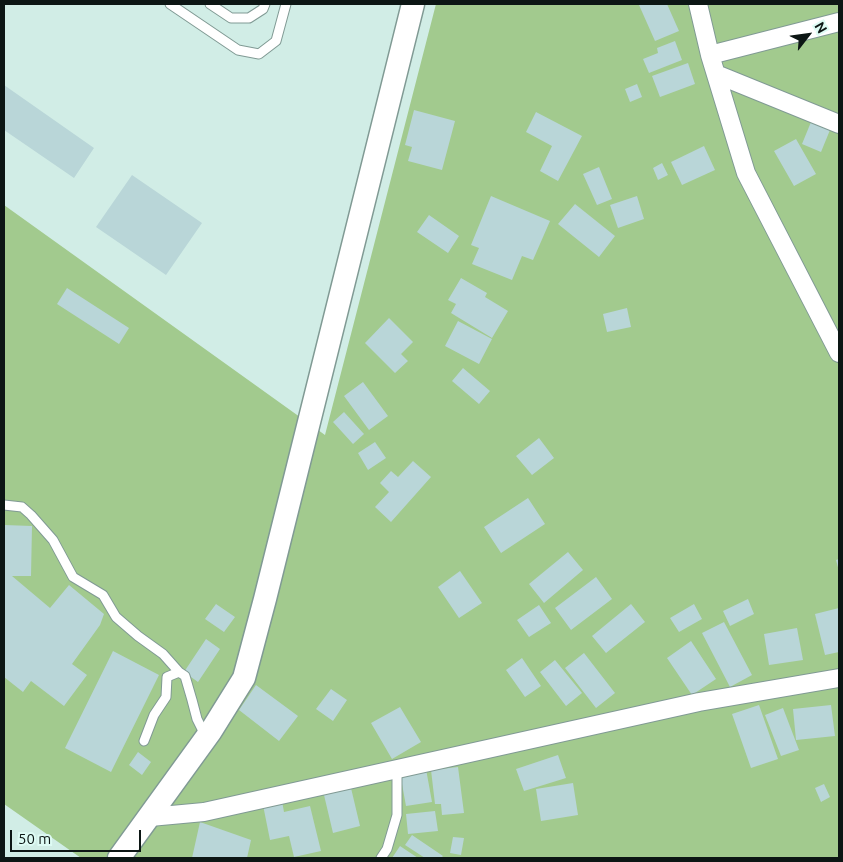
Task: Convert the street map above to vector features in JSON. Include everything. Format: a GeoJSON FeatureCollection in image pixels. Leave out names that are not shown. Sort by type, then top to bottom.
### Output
{"type":"FeatureCollection","features":[{"type":"Feature","properties":{"kind":"street"},"geometry":{"type":"LineString","coordinates":[[119,858],[206,738],[244,678],[268,589],[413,4]]}},
{"type":"Feature","properties":{"kind":"street"},"geometry":{"type":"LineString","coordinates":[[698,4],[710,55],[746,173],[833,323],[839,353]]}},
{"type":"Feature","properties":{"kind":"street"},"geometry":{"type":"LineString","coordinates":[[710,55],[839,22]]}},
{"type":"Feature","properties":{"kind":"street"},"geometry":{"type":"LineString","coordinates":[[716,74],[839,124]]}},
{"type":"Feature","properties":{"kind":"street"},"geometry":{"type":"LineString","coordinates":[[150,817],[204,812],[699,702],[839,678]]}},
{"type":"Feature","properties":{"kind":"lane"},"geometry":{"type":"LineString","coordinates":[[170,4],[238,50],[259,54],[276,40],[286,4]]}},
{"type":"Feature","properties":{"kind":"lane"},"geometry":{"type":"LineString","coordinates":[[210,4],[231,18],[249,18],[263,9],[265,4]]}},
{"type":"Feature","properties":{"kind":"lane"},"geometry":{"type":"LineString","coordinates":[[4,505],[22,507],[31,515],[53,540],[73,577],[103,595],[116,617],[163,654],[185,676],[197,719],[206,738]]}},
{"type":"Feature","properties":{"kind":"lane"},"geometry":{"type":"LineString","coordinates":[[144,741],[154,715],[166,697],[167,677],[179,672]]}},
{"type":"Feature","properties":{"kind":"lane"},"geometry":{"type":"LineString","coordinates":[[381,858],[387,849],[397,815],[398,769]]}},
{"type":"Feature","properties":{"kind":"green space"},"geometry":{"type":"Polygon","coordinates":[[[436,4],[839,4],[839,858],[81,858],[4,804],[4,205],[325,435],[436,4]]]}},
{"type":"Feature","properties":{"kind":"building"},"geometry":{"type":"Polygon","coordinates":[[[667,4],[679,31],[655,41],[639,5],[667,4]]]}},
{"type":"Feature","properties":{"kind":"building"},"geometry":{"type":"Polygon","coordinates":[[[675,41],[682,60],[649,73],[643,59],[658,53],[657,48],[675,41]]]}},
{"type":"Feature","properties":{"kind":"building"},"geometry":{"type":"Polygon","coordinates":[[[688,63],[695,84],[660,97],[652,76],[688,63]]]}},
{"type":"Feature","properties":{"kind":"building"},"geometry":{"type":"Polygon","coordinates":[[[637,84],[642,97],[630,102],[625,89],[637,84]]]}},
{"type":"Feature","properties":{"kind":"building"},"geometry":{"type":"Polygon","coordinates":[[[4,85],[94,148],[74,178],[4,130],[4,85]]]}},
{"type":"Feature","properties":{"kind":"building"},"geometry":{"type":"Polygon","coordinates":[[[414,110],[455,121],[442,170],[408,161],[412,147],[405,145],[414,110]]]}},
{"type":"Feature","properties":{"kind":"building"},"geometry":{"type":"Polygon","coordinates":[[[536,112],[582,136],[558,181],[540,171],[552,146],[526,132],[536,112]]]}},
{"type":"Feature","properties":{"kind":"building"},"geometry":{"type":"Polygon","coordinates":[[[811,122],[830,130],[821,152],[802,144],[811,122]]]}},
{"type":"Feature","properties":{"kind":"building"},"geometry":{"type":"Polygon","coordinates":[[[796,139],[816,174],[794,186],[774,151],[796,139]]]}},
{"type":"Feature","properties":{"kind":"building"},"geometry":{"type":"Polygon","coordinates":[[[704,146],[715,170],[682,185],[671,162],[704,146]]]}},
{"type":"Feature","properties":{"kind":"building"},"geometry":{"type":"Polygon","coordinates":[[[662,163],[668,175],[658,180],[653,168],[662,163]]]}},
{"type":"Feature","properties":{"kind":"building"},"geometry":{"type":"Polygon","coordinates":[[[599,167],[612,199],[597,205],[583,174],[599,167]]]}},
{"type":"Feature","properties":{"kind":"building"},"geometry":{"type":"Polygon","coordinates":[[[132,175],[202,223],[166,275],[96,227],[132,175]]]}},
{"type":"Feature","properties":{"kind":"building"},"geometry":{"type":"Polygon","coordinates":[[[491,196],[550,221],[533,260],[522,256],[512,280],[472,264],[479,248],[471,245],[491,196]]]}},
{"type":"Feature","properties":{"kind":"building"},"geometry":{"type":"Polygon","coordinates":[[[637,196],[644,219],[618,228],[610,205],[637,196]]]}},
{"type":"Feature","properties":{"kind":"building"},"geometry":{"type":"Polygon","coordinates":[[[575,204],[615,236],[599,257],[558,224],[575,204]]]}},
{"type":"Feature","properties":{"kind":"building"},"geometry":{"type":"Polygon","coordinates":[[[429,215],[459,236],[448,253],[417,232],[429,215]]]}},
{"type":"Feature","properties":{"kind":"building"},"geometry":{"type":"Polygon","coordinates":[[[461,278],[487,293],[485,297],[508,311],[492,338],[451,313],[456,304],[448,300],[461,278]]]}},
{"type":"Feature","properties":{"kind":"building"},"geometry":{"type":"Polygon","coordinates":[[[67,288],[129,328],[119,344],[57,304],[67,288]]]}},
{"type":"Feature","properties":{"kind":"building"},"geometry":{"type":"Polygon","coordinates":[[[627,308],[631,327],[607,332],[603,314],[627,308]]]}},
{"type":"Feature","properties":{"kind":"building"},"geometry":{"type":"Polygon","coordinates":[[[389,318],[413,342],[401,354],[408,361],[395,373],[365,343],[389,318]]]}},
{"type":"Feature","properties":{"kind":"building"},"geometry":{"type":"Polygon","coordinates":[[[458,321],[492,339],[479,364],[445,346],[458,321]]]}},
{"type":"Feature","properties":{"kind":"building"},"geometry":{"type":"Polygon","coordinates":[[[463,368],[490,391],[479,404],[452,381],[463,368]]]}},
{"type":"Feature","properties":{"kind":"building"},"geometry":{"type":"Polygon","coordinates":[[[363,382],[388,416],[369,430],[344,396],[363,382]]]}},
{"type":"Feature","properties":{"kind":"building"},"geometry":{"type":"Polygon","coordinates":[[[344,412],[364,434],[353,444],[333,422],[344,412]]]}},
{"type":"Feature","properties":{"kind":"building"},"geometry":{"type":"Polygon","coordinates":[[[539,438],[554,458],[532,475],[516,456],[539,438]]]}},
{"type":"Feature","properties":{"kind":"building"},"geometry":{"type":"Polygon","coordinates":[[[375,442],[386,458],[368,470],[358,453],[375,442]]]}},
{"type":"Feature","properties":{"kind":"building"},"geometry":{"type":"Polygon","coordinates":[[[413,461],[431,477],[391,522],[375,507],[389,492],[380,483],[391,471],[398,477],[413,461]]]}},
{"type":"Feature","properties":{"kind":"building"},"geometry":{"type":"Polygon","coordinates":[[[528,498],[545,524],[501,553],[484,527],[528,498]]]}},
{"type":"Feature","properties":{"kind":"building"},"geometry":{"type":"Polygon","coordinates":[[[4,525],[32,526],[31,576],[12,576],[50,608],[69,585],[104,614],[100,625],[72,664],[87,675],[64,706],[31,681],[23,692],[4,677],[4,525]]]}},
{"type":"Feature","properties":{"kind":"building"},"geometry":{"type":"Polygon","coordinates":[[[568,552],[583,570],[544,603],[529,584],[568,552]]]}},
{"type":"Feature","properties":{"kind":"building"},"geometry":{"type":"Polygon","coordinates":[[[839,559],[839,571],[836,560],[839,559]]]}},
{"type":"Feature","properties":{"kind":"building"},"geometry":{"type":"Polygon","coordinates":[[[460,571],[482,603],[459,618],[438,587],[460,571]]]}},
{"type":"Feature","properties":{"kind":"building"},"geometry":{"type":"Polygon","coordinates":[[[596,577],[612,599],[571,630],[555,608],[596,577]]]}},
{"type":"Feature","properties":{"kind":"building"},"geometry":{"type":"Polygon","coordinates":[[[748,599],[754,614],[730,626],[723,611],[748,599]]]}},
{"type":"Feature","properties":{"kind":"building"},"geometry":{"type":"Polygon","coordinates":[[[216,604],[235,617],[224,632],[205,619],[216,604]]]}},
{"type":"Feature","properties":{"kind":"building"},"geometry":{"type":"Polygon","coordinates":[[[631,604],[645,622],[606,653],[592,636],[631,604]]]}},
{"type":"Feature","properties":{"kind":"building"},"geometry":{"type":"Polygon","coordinates":[[[694,604],[702,619],[679,632],[670,618],[694,604]]]}},
{"type":"Feature","properties":{"kind":"building"},"geometry":{"type":"Polygon","coordinates":[[[539,605],[551,623],[529,637],[517,620],[539,605]]]}},
{"type":"Feature","properties":{"kind":"building"},"geometry":{"type":"Polygon","coordinates":[[[839,608],[839,652],[825,655],[815,614],[839,608]]]}},
{"type":"Feature","properties":{"kind":"building"},"geometry":{"type":"Polygon","coordinates":[[[724,622],[752,675],[730,687],[702,633],[724,622]]]}},
{"type":"Feature","properties":{"kind":"building"},"geometry":{"type":"Polygon","coordinates":[[[797,628],[803,660],[769,665],[764,634],[797,628]]]}},
{"type":"Feature","properties":{"kind":"building"},"geometry":{"type":"Polygon","coordinates":[[[206,639],[220,649],[198,682],[184,672],[206,639]]]}},
{"type":"Feature","properties":{"kind":"building"},"geometry":{"type":"Polygon","coordinates":[[[691,641],[716,679],[692,695],[667,658],[691,641]]]}},
{"type":"Feature","properties":{"kind":"building"},"geometry":{"type":"Polygon","coordinates":[[[113,651],[159,675],[111,772],[65,748],[113,651]]]}},
{"type":"Feature","properties":{"kind":"building"},"geometry":{"type":"Polygon","coordinates":[[[584,653],[615,693],[596,708],[565,668],[584,653]]]}},
{"type":"Feature","properties":{"kind":"building"},"geometry":{"type":"Polygon","coordinates":[[[522,658],[541,686],[525,697],[506,670],[522,658]]]}},
{"type":"Feature","properties":{"kind":"building"},"geometry":{"type":"Polygon","coordinates":[[[555,660],[582,693],[566,706],[540,672],[555,660]]]}},
{"type":"Feature","properties":{"kind":"building"},"geometry":{"type":"Polygon","coordinates":[[[256,685],[298,716],[279,741],[239,710],[256,685]]]}},
{"type":"Feature","properties":{"kind":"building"},"geometry":{"type":"Polygon","coordinates":[[[331,689],[347,700],[333,721],[316,709],[331,689]]]}},
{"type":"Feature","properties":{"kind":"building"},"geometry":{"type":"Polygon","coordinates":[[[759,705],[778,759],[751,768],[732,714],[759,705]]]}},
{"type":"Feature","properties":{"kind":"building"},"geometry":{"type":"Polygon","coordinates":[[[831,705],[835,736],[796,740],[793,709],[831,705]]]}},
{"type":"Feature","properties":{"kind":"building"},"geometry":{"type":"Polygon","coordinates":[[[400,707],[421,742],[392,759],[371,723],[400,707]]]}},
{"type":"Feature","properties":{"kind":"building"},"geometry":{"type":"Polygon","coordinates":[[[783,708],[799,750],[781,756],[765,715],[783,708]]]}},
{"type":"Feature","properties":{"kind":"building"},"geometry":{"type":"Polygon","coordinates":[[[138,752],[151,762],[142,775],[129,765],[138,752]]]}},
{"type":"Feature","properties":{"kind":"building"},"geometry":{"type":"Polygon","coordinates":[[[558,755],[566,778],[524,791],[516,769],[558,755]]]}},
{"type":"Feature","properties":{"kind":"building"},"geometry":{"type":"Polygon","coordinates":[[[458,767],[464,813],[442,815],[441,804],[435,804],[431,770],[458,767]]]}},
{"type":"Feature","properties":{"kind":"building"},"geometry":{"type":"Polygon","coordinates":[[[426,769],[432,802],[406,806],[400,773],[426,769]]]}},
{"type":"Feature","properties":{"kind":"building"},"geometry":{"type":"Polygon","coordinates":[[[573,783],[578,815],[541,821],[536,789],[573,783]]]}},
{"type":"Feature","properties":{"kind":"building"},"geometry":{"type":"Polygon","coordinates":[[[824,784],[830,797],[821,802],[815,788],[824,784]]]}},
{"type":"Feature","properties":{"kind":"building"},"geometry":{"type":"Polygon","coordinates":[[[351,788],[360,826],[333,833],[324,795],[351,788]]]}},
{"type":"Feature","properties":{"kind":"building"},"geometry":{"type":"Polygon","coordinates":[[[282,801],[284,812],[310,806],[321,851],[294,857],[289,836],[270,840],[263,805],[282,801]]]}},
{"type":"Feature","properties":{"kind":"building"},"geometry":{"type":"Polygon","coordinates":[[[435,811],[438,831],[408,834],[406,814],[435,811]]]}},
{"type":"Feature","properties":{"kind":"building"},"geometry":{"type":"Polygon","coordinates":[[[200,822],[251,840],[247,858],[192,858],[200,822]]]}},
{"type":"Feature","properties":{"kind":"building"},"geometry":{"type":"Polygon","coordinates":[[[412,835],[443,856],[441,858],[425,858],[405,845],[412,835]]]}},
{"type":"Feature","properties":{"kind":"building"},"geometry":{"type":"Polygon","coordinates":[[[453,837],[464,838],[461,855],[450,853],[453,837]]]}},
{"type":"Feature","properties":{"kind":"building"},"geometry":{"type":"Polygon","coordinates":[[[400,846],[418,858],[392,858],[400,846]]]}}]}
